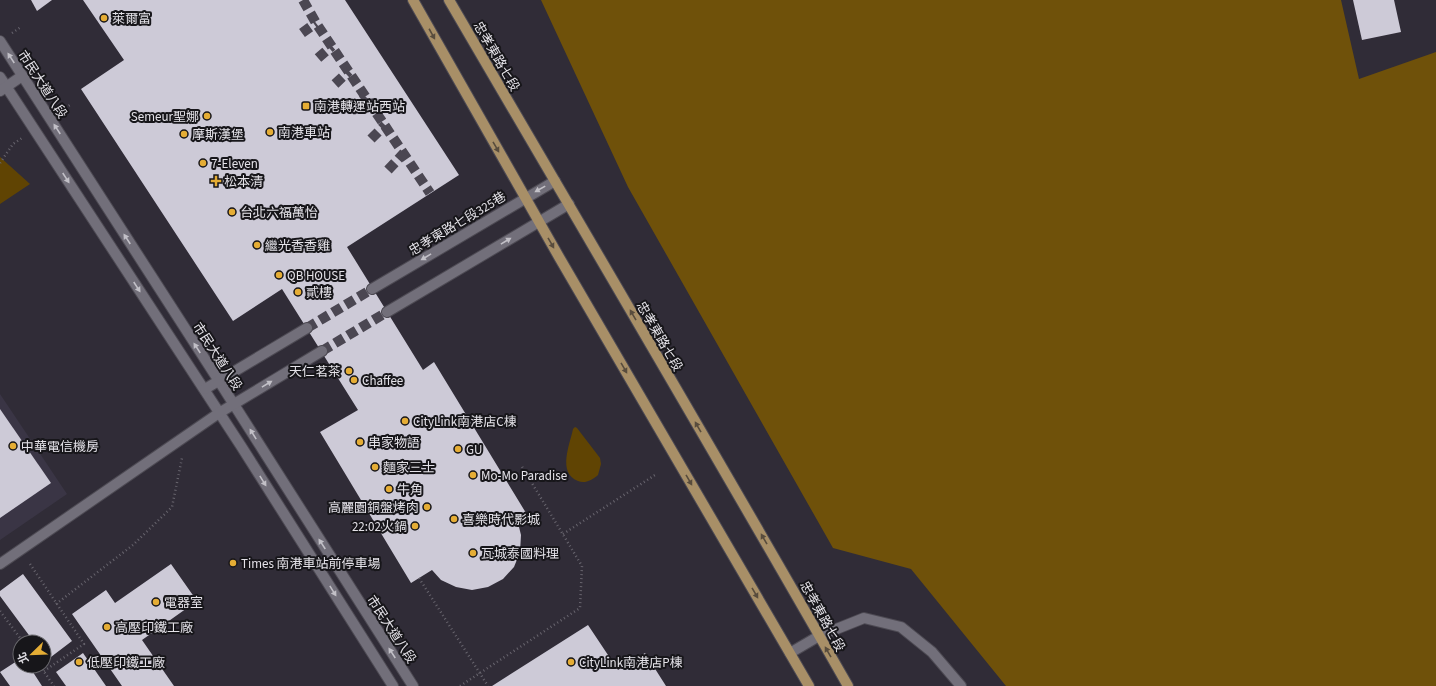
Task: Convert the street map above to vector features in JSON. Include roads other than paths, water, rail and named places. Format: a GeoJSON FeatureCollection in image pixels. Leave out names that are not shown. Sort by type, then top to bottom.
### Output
{"type":"FeatureCollection","features":[{"type":"Feature","properties":{"kind":"main road"},"geometry":{"type":"LineString","coordinates":[[413,0],[525,197],[809,686]]}},
{"type":"Feature","properties":{"kind":"main road","name":"忠孝東路七段"},"geometry":{"type":"LineString","coordinates":[[449,0],[806,611],[848,686]]}},
{"type":"Feature","properties":{"kind":"street","name":"市民大道八段"},"geometry":{"type":"LineString","coordinates":[[0,41],[234,404],[413,686]]}},
{"type":"Feature","properties":{"kind":"street"},"geometry":{"type":"LineString","coordinates":[[3,89],[22,76]]}},
{"type":"Feature","properties":{"kind":"street"},"geometry":{"type":"LineString","coordinates":[[0,77],[3,89],[205,389],[393,686]]}},
{"type":"Feature","properties":{"kind":"street","name":"忠孝東路七段325巷"},"geometry":{"type":"LineString","coordinates":[[372,289],[525,197],[555,181]]}},
{"type":"Feature","properties":{"kind":"street"},"geometry":{"type":"LineString","coordinates":[[387,312],[569,204]]}},
{"type":"Feature","properties":{"kind":"street"},"geometry":{"type":"LineString","coordinates":[[205,389],[307,328]]}},
{"type":"Feature","properties":{"kind":"street"},"geometry":{"type":"LineString","coordinates":[[0,564],[220,413],[322,352]]}},
{"type":"Feature","properties":{"kind":"street"},"geometry":{"type":"LineString","coordinates":[[790,653],[819,636],[864,618],[901,627],[932,652],[961,686]]}},
{"type":"Feature","properties":{"kind":"tunnel"},"geometry":{"type":"LineString","coordinates":[[303,0],[316,23],[430,193]]}},
{"type":"Feature","properties":{"kind":"tunnel"},"geometry":{"type":"LineString","coordinates":[[302,33],[316,23]]}},
{"type":"Feature","properties":{"kind":"tunnel"},"geometry":{"type":"LineString","coordinates":[[318,58],[332,46]]}},
{"type":"Feature","properties":{"kind":"tunnel"},"geometry":{"type":"LineString","coordinates":[[335,84],[349,71]]}},
{"type":"Feature","properties":{"kind":"tunnel"},"geometry":{"type":"LineString","coordinates":[[352,111],[366,97]]}},
{"type":"Feature","properties":{"kind":"tunnel"},"geometry":{"type":"LineString","coordinates":[[371,139],[385,125]]}},
{"type":"Feature","properties":{"kind":"tunnel"},"geometry":{"type":"LineString","coordinates":[[388,170],[404,153]]}},
{"type":"Feature","properties":{"kind":"tunnel"},"geometry":{"type":"LineString","coordinates":[[307,328],[372,289]]}},
{"type":"Feature","properties":{"kind":"tunnel"},"geometry":{"type":"LineString","coordinates":[[322,351],[387,312]]}},
{"type":"Feature","properties":{"kind":"place","name":"萊爾富"},"geometry":{"type":"Point","coordinates":[104,18]}},
{"type":"Feature","properties":{"kind":"place","name":"南港轉運站西站"},"geometry":{"type":"Point","coordinates":[306,106]}},
{"type":"Feature","properties":{"kind":"place","name":"Semeur聖娜"},"geometry":{"type":"Point","coordinates":[207,116]}},
{"type":"Feature","properties":{"kind":"place","name":"南港車站"},"geometry":{"type":"Point","coordinates":[270,132]}},
{"type":"Feature","properties":{"kind":"place","name":"摩斯漢堡"},"geometry":{"type":"Point","coordinates":[184,134]}},
{"type":"Feature","properties":{"kind":"place","name":"7-Eleven"},"geometry":{"type":"Point","coordinates":[203,163]}},
{"type":"Feature","properties":{"kind":"place","name":"松本清"},"geometry":{"type":"Point","coordinates":[216,181]}},
{"type":"Feature","properties":{"kind":"place","name":"台北六福萬怡"},"geometry":{"type":"Point","coordinates":[232,212]}},
{"type":"Feature","properties":{"kind":"place","name":"繼光香香雞"},"geometry":{"type":"Point","coordinates":[257,245]}},
{"type":"Feature","properties":{"kind":"place","name":"QB HOUSE"},"geometry":{"type":"Point","coordinates":[279,275]}},
{"type":"Feature","properties":{"kind":"place","name":"貳樓"},"geometry":{"type":"Point","coordinates":[298,292]}},
{"type":"Feature","properties":{"kind":"place","name":"天仁茗茶"},"geometry":{"type":"Point","coordinates":[349,371]}},
{"type":"Feature","properties":{"kind":"place","name":"Chaffee"},"geometry":{"type":"Point","coordinates":[354,380]}},
{"type":"Feature","properties":{"kind":"place","name":"CityLink南港店C棟"},"geometry":{"type":"Point","coordinates":[405,421]}},
{"type":"Feature","properties":{"kind":"place","name":"串家物語"},"geometry":{"type":"Point","coordinates":[360,442]}},
{"type":"Feature","properties":{"kind":"place","name":"中華電信機房"},"geometry":{"type":"Point","coordinates":[13,446]}},
{"type":"Feature","properties":{"kind":"place","name":"GU"},"geometry":{"type":"Point","coordinates":[458,449]}},
{"type":"Feature","properties":{"kind":"place","name":"麵家三士"},"geometry":{"type":"Point","coordinates":[375,467]}},
{"type":"Feature","properties":{"kind":"place","name":"Mo-Mo Paradise"},"geometry":{"type":"Point","coordinates":[473,475]}},
{"type":"Feature","properties":{"kind":"place","name":"牛角"},"geometry":{"type":"Point","coordinates":[389,489]}},
{"type":"Feature","properties":{"kind":"place","name":"高麗園銅盤烤肉"},"geometry":{"type":"Point","coordinates":[427,507]}},
{"type":"Feature","properties":{"kind":"place","name":"喜樂時代影城"},"geometry":{"type":"Point","coordinates":[454,519]}},
{"type":"Feature","properties":{"kind":"place","name":"22:02火鍋"},"geometry":{"type":"Point","coordinates":[415,526]}},
{"type":"Feature","properties":{"kind":"place","name":"瓦城泰國料理"},"geometry":{"type":"Point","coordinates":[473,553]}},
{"type":"Feature","properties":{"kind":"place","name":"Times 南港車站前停車場"},"geometry":{"type":"Point","coordinates":[233,563]}},
{"type":"Feature","properties":{"kind":"place","name":"電器室"},"geometry":{"type":"Point","coordinates":[156,602]}},
{"type":"Feature","properties":{"kind":"place","name":"高壓印鐵工廠"},"geometry":{"type":"Point","coordinates":[107,627]}},
{"type":"Feature","properties":{"kind":"place","name":"低壓印鐵工廠"},"geometry":{"type":"Point","coordinates":[79,662]}},
{"type":"Feature","properties":{"kind":"place","name":"CityLink南港店P棟"},"geometry":{"type":"Point","coordinates":[571,662]}}]}
